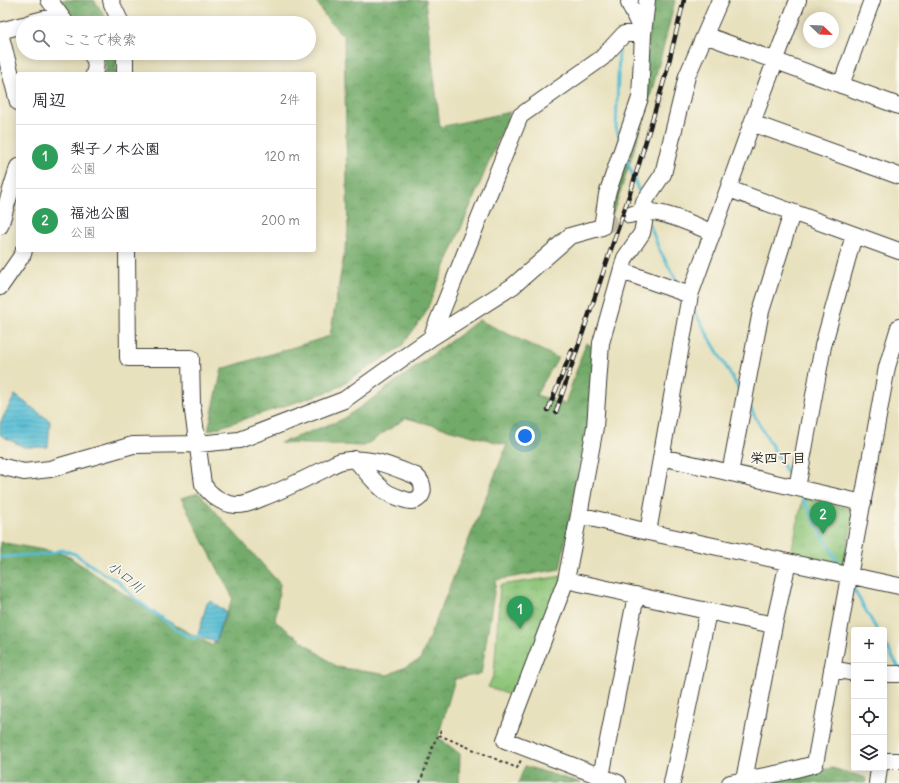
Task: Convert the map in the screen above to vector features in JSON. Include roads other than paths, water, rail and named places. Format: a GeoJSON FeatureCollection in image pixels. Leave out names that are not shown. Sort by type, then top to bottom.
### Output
{"type":"FeatureCollection","features":[{"type":"Feature","properties":{"kind":"street"},"geometry":{"type":"LineString","coordinates":[[49,0],[61,16]]}},
{"type":"Feature","properties":{"kind":"street"},"geometry":{"type":"LineString","coordinates":[[111,0],[118,16]]}},
{"type":"Feature","properties":{"kind":"street"},"geometry":{"type":"LineString","coordinates":[[630,0],[629,3],[643,34]]}},
{"type":"Feature","properties":{"kind":"street"},"geometry":{"type":"LineString","coordinates":[[0,466],[24,472],[50,469],[133,445],[198,444],[239,440],[344,400],[430,338],[513,286],[570,236],[602,227],[607,194],[640,98],[643,34],[647,0]]}},
{"type":"Feature","properties":{"kind":"street"},"geometry":{"type":"LineString","coordinates":[[636,213],[663,174],[687,76],[720,0]]}},
{"type":"Feature","properties":{"kind":"street"},"geometry":{"type":"LineString","coordinates":[[648,532],[690,295],[798,0]]}},
{"type":"Feature","properties":{"kind":"street"},"geometry":{"type":"LineString","coordinates":[[841,85],[872,0]]}},
{"type":"Feature","properties":{"kind":"street"},"geometry":{"type":"LineString","coordinates":[[16,27],[0,32],[16,94]]}},
{"type":"Feature","properties":{"kind":"street"},"geometry":{"type":"LineString","coordinates":[[430,338],[520,116],[602,58],[624,34],[643,34]]}},
{"type":"Feature","properties":{"kind":"street"},"geometry":{"type":"LineString","coordinates":[[705,35],[899,106]]}},
{"type":"Feature","properties":{"kind":"street"},"geometry":{"type":"LineString","coordinates":[[95,60],[97,66],[95,72]]}},
{"type":"Feature","properties":{"kind":"street"},"geometry":{"type":"LineString","coordinates":[[125,60],[126,72]]}},
{"type":"Feature","properties":{"kind":"street"},"geometry":{"type":"LineString","coordinates":[[752,123],[899,176]]}},
{"type":"Feature","properties":{"kind":"street"},"geometry":{"type":"LineString","coordinates":[[0,226],[16,174]]}},
{"type":"Feature","properties":{"kind":"street"},"geometry":{"type":"LineString","coordinates":[[729,189],[899,251]]}},
{"type":"Feature","properties":{"kind":"street"},"geometry":{"type":"LineString","coordinates":[[636,213],[654,211],[713,233]]}},
{"type":"Feature","properties":{"kind":"street"},"geometry":{"type":"LineString","coordinates":[[618,783],[505,740],[566,580],[595,427],[601,343],[625,258],[642,233],[644,223],[636,213]]}},
{"type":"Feature","properties":{"kind":"street"},"geometry":{"type":"LineString","coordinates":[[730,473],[761,311],[792,213]]}},
{"type":"Feature","properties":{"kind":"street"},"geometry":{"type":"LineString","coordinates":[[797,488],[823,346],[854,235]]}},
{"type":"Feature","properties":{"kind":"street"},"geometry":{"type":"LineString","coordinates":[[0,287],[24,252]]}},
{"type":"Feature","properties":{"kind":"street"},"geometry":{"type":"LineString","coordinates":[[127,252],[128,358],[191,358],[192,404],[203,484],[208,490],[218,499],[235,505],[247,504],[276,493],[341,461],[355,459]]}},
{"type":"Feature","properties":{"kind":"street"},"geometry":{"type":"LineString","coordinates":[[622,271],[690,295]]}},
{"type":"Feature","properties":{"kind":"street"},"geometry":{"type":"LineString","coordinates":[[788,562],[737,782],[815,764],[863,503],[893,368],[899,327]]}},
{"type":"Feature","properties":{"kind":"street"},"geometry":{"type":"LineString","coordinates":[[661,457],[863,503]]}},
{"type":"Feature","properties":{"kind":"street"},"geometry":{"type":"LineString","coordinates":[[579,515],[648,532],[899,586]]}},
{"type":"Feature","properties":{"kind":"street"},"geometry":{"type":"LineString","coordinates":[[566,580],[708,612],[774,625]]}},
{"type":"Feature","properties":{"kind":"street"},"geometry":{"type":"LineString","coordinates":[[600,777],[636,595]]}},
{"type":"Feature","properties":{"kind":"street"},"geometry":{"type":"LineString","coordinates":[[672,783],[708,612]]}},
{"type":"Feature","properties":{"kind":"street"},"geometry":{"type":"LineString","coordinates":[[832,669],[851,672]]}},
{"type":"Feature","properties":{"kind":"street"},"geometry":{"type":"LineString","coordinates":[[887,674],[899,674]]}},
{"type":"Feature","properties":{"kind":"street"},"geometry":{"type":"LineString","coordinates":[[887,762],[899,761]]}},
{"type":"Feature","properties":{"kind":"street"},"geometry":{"type":"LineString","coordinates":[[877,783],[879,771]]}},
{"type":"Feature","properties":{"kind":"water"},"geometry":{"type":"Polygon","coordinates":[[[15,395],[50,421],[48,447],[24,447],[0,435],[0,423],[15,395]]]}},
{"type":"Feature","properties":{"kind":"water"},"geometry":{"type":"Polygon","coordinates":[[[211,601],[226,613],[220,626],[216,641],[198,636],[207,603],[211,601]]]}},
{"type":"Feature","properties":{"kind":"waterway"},"geometry":{"type":"LineString","coordinates":[[619,52],[616,128],[620,139]]}},
{"type":"Feature","properties":{"kind":"waterway"},"geometry":{"type":"LineString","coordinates":[[626,158],[641,197]]}},
{"type":"Feature","properties":{"kind":"waterway"},"geometry":{"type":"LineString","coordinates":[[650,225],[659,249],[679,285]]}},
{"type":"Feature","properties":{"kind":"waterway"},"geometry":{"type":"LineString","coordinates":[[693,309],[740,391]]}},
{"type":"Feature","properties":{"kind":"waterway"},"geometry":{"type":"LineString","coordinates":[[749,406],[792,481]]}},
{"type":"Feature","properties":{"kind":"waterway"},"geometry":{"type":"LineString","coordinates":[[800,494],[841,568]]}},
{"type":"Feature","properties":{"kind":"waterway","name":"小口川"},"geometry":{"type":"LineString","coordinates":[[0,557],[48,554],[62,550],[75,554],[104,574],[118,581],[135,599],[183,634],[194,638],[201,635]]}},
{"type":"Feature","properties":{"kind":"waterway"},"geometry":{"type":"LineString","coordinates":[[853,588],[875,627]]}},
{"type":"Feature","properties":{"kind":"waterway"},"geometry":{"type":"LineString","coordinates":[[887,647],[899,668]]}},
{"type":"Feature","properties":{"kind":"tunnel"},"geometry":{"type":"LineString","coordinates":[[602,227],[630,215]]}},
{"type":"Feature","properties":{"kind":"railway"},"geometry":{"type":"LineString","coordinates":[[556,412],[632,187],[666,74],[684,0]]}},
{"type":"Feature","properties":{"kind":"railway"},"geometry":{"type":"LineString","coordinates":[[548,410],[572,350]]}},
{"type":"Feature","properties":{"kind":"place","name":"福池公園"},"geometry":{"type":"Point","coordinates":[823,534]}},
{"type":"Feature","properties":{"kind":"place","name":"梨子ノ木公園"},"geometry":{"type":"Point","coordinates":[520,629]}},
{"type":"Feature","properties":{"kind":"district","name":"栄四丁目"},"geometry":{"type":"Point","coordinates":[778,458]}}]}
